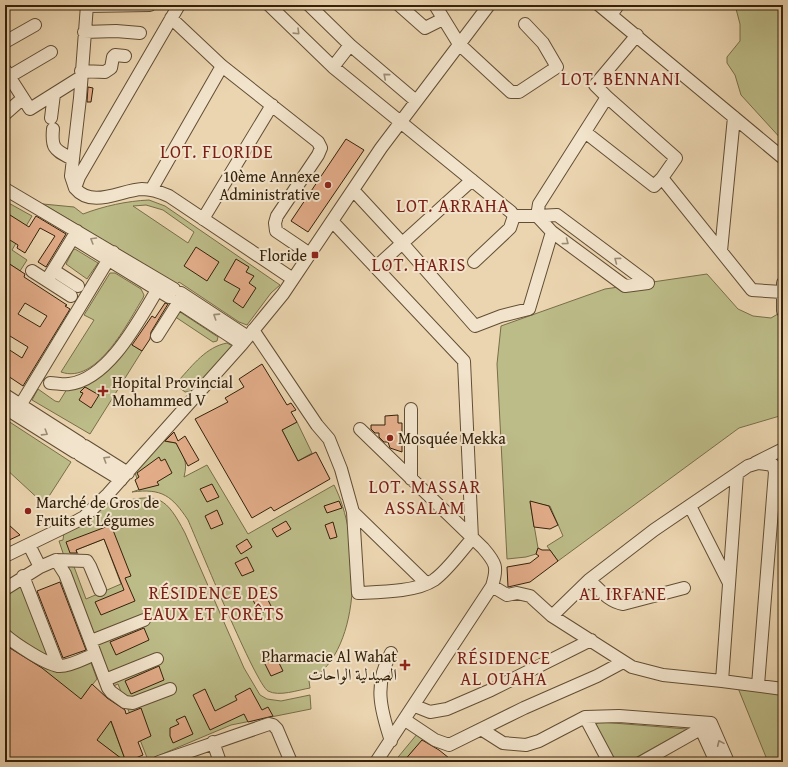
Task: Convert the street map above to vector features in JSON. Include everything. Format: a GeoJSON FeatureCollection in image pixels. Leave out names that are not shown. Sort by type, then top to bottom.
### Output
{"type":"FeatureCollection","features":[{"type":"Feature","properties":{"kind":"street"},"geometry":{"type":"LineString","coordinates":[[150,5],[87,6],[72,159],[71,176],[75,188],[80,194],[93,198],[142,189],[157,190],[169,196],[293,279]]}},
{"type":"Feature","properties":{"kind":"street"},"geometry":{"type":"LineString","coordinates":[[75,188],[79,177],[179,5]]}},
{"type":"Feature","properties":{"kind":"street"},"geometry":{"type":"LineString","coordinates":[[269,5],[333,67],[514,216]]}},
{"type":"Feature","properties":{"kind":"street"},"geometry":{"type":"LineString","coordinates":[[399,5],[425,28],[442,19]]}},
{"type":"Feature","properties":{"kind":"street"},"geometry":{"type":"LineString","coordinates":[[435,5],[442,19],[459,44],[496,76],[503,86],[511,92],[519,92],[557,67],[544,43],[525,24]]}},
{"type":"Feature","properties":{"kind":"street"},"geometry":{"type":"LineString","coordinates":[[5,556],[61,530],[84,517],[124,476],[248,337],[293,279],[400,123],[489,5]]}},
{"type":"Feature","properties":{"kind":"street"},"geometry":{"type":"LineString","coordinates":[[599,5],[783,158]]}},
{"type":"Feature","properties":{"kind":"street"},"geometry":{"type":"LineString","coordinates":[[611,15],[618,5]]}},
{"type":"Feature","properties":{"kind":"street"},"geometry":{"type":"LineString","coordinates":[[312,6],[350,46],[416,101]]}},
{"type":"Feature","properties":{"kind":"street"},"geometry":{"type":"LineString","coordinates":[[171,18],[222,66],[318,142],[321,148],[318,155],[278,216],[275,224],[276,231],[310,254]]}},
{"type":"Feature","properties":{"kind":"street"},"geometry":{"type":"LineString","coordinates":[[5,42],[35,26]]}},
{"type":"Feature","properties":{"kind":"street"},"geometry":{"type":"LineString","coordinates":[[84,32],[116,31],[140,33]]}},
{"type":"Feature","properties":{"kind":"street"},"geometry":{"type":"LineString","coordinates":[[585,132],[654,186],[662,178],[676,158],[595,85],[636,35]]}},
{"type":"Feature","properties":{"kind":"street"},"geometry":{"type":"LineString","coordinates":[[333,67],[350,46]]}},
{"type":"Feature","properties":{"kind":"street"},"geometry":{"type":"LineString","coordinates":[[51,52],[6,75],[30,109],[54,94],[81,74],[105,72],[111,68],[113,57],[115,55],[125,56]]}},
{"type":"Feature","properties":{"kind":"street"},"geometry":{"type":"LineString","coordinates":[[150,190],[222,66]]}},
{"type":"Feature","properties":{"kind":"street"},"geometry":{"type":"LineString","coordinates":[[54,94],[51,142],[53,147],[72,159]]}},
{"type":"Feature","properties":{"kind":"street"},"geometry":{"type":"LineString","coordinates":[[537,216],[539,204],[607,97]]}},
{"type":"Feature","properties":{"kind":"street"},"geometry":{"type":"LineString","coordinates":[[5,114],[22,99]]}},
{"type":"Feature","properties":{"kind":"street"},"geometry":{"type":"LineString","coordinates":[[203,219],[272,105]]}},
{"type":"Feature","properties":{"kind":"street"},"geometry":{"type":"LineString","coordinates":[[721,251],[734,117]]}},
{"type":"Feature","properties":{"kind":"street"},"geometry":{"type":"LineString","coordinates":[[662,178],[752,290],[783,288],[783,311]]}},
{"type":"Feature","properties":{"kind":"street"},"geometry":{"type":"LineString","coordinates":[[376,267],[472,180]]}},
{"type":"Feature","properties":{"kind":"street"},"geometry":{"type":"LineString","coordinates":[[5,189],[176,297],[248,337],[329,439],[341,469],[353,512],[358,593],[388,592],[426,584],[438,576],[472,539],[464,361],[332,221]]}},
{"type":"Feature","properties":{"kind":"street"},"geometry":{"type":"LineString","coordinates":[[353,190],[474,325],[478,326],[501,316],[529,309],[552,232]]}},
{"type":"Feature","properties":{"kind":"street"},"geometry":{"type":"LineString","coordinates":[[514,216],[557,215],[648,284],[625,286],[552,232],[537,216]]}},
{"type":"Feature","properties":{"kind":"street"},"geometry":{"type":"LineString","coordinates":[[474,262],[510,228],[514,216]]}},
{"type":"Feature","properties":{"kind":"street"},"geometry":{"type":"LineString","coordinates":[[50,275],[75,234]]}},
{"type":"Feature","properties":{"kind":"street"},"geometry":{"type":"LineString","coordinates":[[13,409],[111,256]]}},
{"type":"Feature","properties":{"kind":"street"},"geometry":{"type":"LineString","coordinates":[[32,271],[50,275],[78,286]]}},
{"type":"Feature","properties":{"kind":"street"},"geometry":{"type":"LineString","coordinates":[[50,275],[71,296]]}},
{"type":"Feature","properties":{"kind":"street"},"geometry":{"type":"LineString","coordinates":[[50,383],[75,383],[84,379],[102,366],[122,344],[159,286]]}},
{"type":"Feature","properties":{"kind":"street"},"geometry":{"type":"LineString","coordinates":[[157,336],[176,297]]}},
{"type":"Feature","properties":{"kind":"street"},"geometry":{"type":"LineString","coordinates":[[5,395],[13,409],[124,476]]}},
{"type":"Feature","properties":{"kind":"street"},"geometry":{"type":"LineString","coordinates":[[411,409],[411,479]]}},
{"type":"Feature","properties":{"kind":"street"},"geometry":{"type":"LineString","coordinates":[[360,429],[483,548],[494,562],[496,568],[492,586],[415,706],[376,762]]}},
{"type":"Feature","properties":{"kind":"street"},"geometry":{"type":"LineString","coordinates":[[552,616],[589,580],[690,506],[752,464],[783,449]]}},
{"type":"Feature","properties":{"kind":"street"},"geometry":{"type":"LineString","coordinates":[[752,464],[766,463],[775,466],[758,685]]}},
{"type":"Feature","properties":{"kind":"street"},"geometry":{"type":"LineString","coordinates":[[722,681],[737,474]]}},
{"type":"Feature","properties":{"kind":"street"},"geometry":{"type":"LineString","coordinates":[[690,506],[729,582]]}},
{"type":"Feature","properties":{"kind":"street"},"geometry":{"type":"LineString","coordinates":[[353,512],[426,584]]}},
{"type":"Feature","properties":{"kind":"street"},"geometry":{"type":"LineString","coordinates":[[29,545],[40,567]]}},
{"type":"Feature","properties":{"kind":"street"},"geometry":{"type":"LineString","coordinates":[[56,560],[65,574],[108,688],[121,699],[133,704],[170,689]]}},
{"type":"Feature","properties":{"kind":"street"},"geometry":{"type":"LineString","coordinates":[[5,589],[22,576],[56,560],[87,561],[100,590]]}},
{"type":"Feature","properties":{"kind":"street"},"geometry":{"type":"LineString","coordinates":[[22,576],[58,666]]}},
{"type":"Feature","properties":{"kind":"street"},"geometry":{"type":"LineString","coordinates":[[589,580],[616,603],[623,604],[684,588]]}},
{"type":"Feature","properties":{"kind":"street"},"geometry":{"type":"LineString","coordinates":[[492,586],[507,595],[517,593],[530,596],[552,616],[632,667],[657,674],[783,689]]}},
{"type":"Feature","properties":{"kind":"street"},"geometry":{"type":"LineString","coordinates":[[91,641],[144,620]]}},
{"type":"Feature","properties":{"kind":"street"},"geometry":{"type":"LineString","coordinates":[[5,635],[17,645],[58,666],[66,665],[95,654]]}},
{"type":"Feature","properties":{"kind":"street"},"geometry":{"type":"LineString","coordinates":[[415,706],[430,712],[447,709],[491,690],[591,640]]}},
{"type":"Feature","properties":{"kind":"street"},"geometry":{"type":"LineString","coordinates":[[391,653],[384,666],[380,685],[382,714],[391,741]]}},
{"type":"Feature","properties":{"kind":"street"},"geometry":{"type":"LineString","coordinates":[[105,680],[157,659]]}},
{"type":"Feature","properties":{"kind":"street"},"geometry":{"type":"LineString","coordinates":[[405,720],[435,740],[448,745],[524,708],[597,676],[623,662]]}},
{"type":"Feature","properties":{"kind":"street"},"geometry":{"type":"LineString","coordinates":[[481,730],[503,743],[526,745],[539,741],[585,717],[619,716],[706,726]]}},
{"type":"Feature","properties":{"kind":"street"},"geometry":{"type":"LineString","coordinates":[[585,717],[609,762]]}},
{"type":"Feature","properties":{"kind":"street"},"geometry":{"type":"LineString","coordinates":[[160,762],[264,724],[273,725],[277,729],[291,762]]}},
{"type":"Feature","properties":{"kind":"street"},"geometry":{"type":"LineString","coordinates":[[642,762],[706,726]]}},
{"type":"Feature","properties":{"kind":"street"},"geometry":{"type":"LineString","coordinates":[[706,726],[716,762]]}},
{"type":"Feature","properties":{"kind":"street"},"geometry":{"type":"LineString","coordinates":[[706,726],[728,762]]}},
{"type":"Feature","properties":{"kind":"street"},"geometry":{"type":"LineString","coordinates":[[213,742],[220,762]]}},
{"type":"Feature","properties":{"kind":"green space"},"geometry":{"type":"Polygon","coordinates":[[[735,5],[783,5],[783,141],[741,95],[735,75],[727,63],[727,57],[740,41],[740,24],[735,5]]]}},
{"type":"Feature","properties":{"kind":"green space"},"geometry":{"type":"Polygon","coordinates":[[[149,200],[165,206],[280,285],[271,293],[247,325],[239,322],[179,282],[177,284],[43,204],[74,207],[83,214],[116,204],[149,200]],[[146,205],[133,206],[188,243],[194,232],[163,210],[146,205]]]}},
{"type":"Feature","properties":{"kind":"green space"},"geometry":{"type":"Polygon","coordinates":[[[5,201],[32,216],[12,250],[27,260],[20,271],[5,261],[5,201]]]}},
{"type":"Feature","properties":{"kind":"green space"},"geometry":{"type":"Polygon","coordinates":[[[75,249],[98,263],[87,279],[66,264],[73,250],[75,249]]]}},
{"type":"Feature","properties":{"kind":"green space"},"geometry":{"type":"Polygon","coordinates":[[[110,273],[115,273],[141,289],[144,295],[143,298],[120,335],[99,361],[87,369],[74,374],[61,372],[94,320],[84,315],[110,273]]]}},
{"type":"Feature","properties":{"kind":"green space"},"geometry":{"type":"Polygon","coordinates":[[[707,274],[738,309],[753,316],[771,318],[783,311],[783,415],[739,428],[558,561],[547,546],[563,536],[550,506],[530,502],[538,548],[536,554],[526,557],[507,559],[497,364],[501,326],[605,289],[707,274]]]}},
{"type":"Feature","properties":{"kind":"green space"},"geometry":{"type":"Polygon","coordinates":[[[177,310],[218,337],[217,341],[213,342],[174,316],[177,310]]]}},
{"type":"Feature","properties":{"kind":"green space"},"geometry":{"type":"Polygon","coordinates":[[[129,343],[142,351],[90,434],[32,400],[38,389],[55,401],[59,402],[67,389],[88,381],[103,373],[116,361],[129,343]]]}},
{"type":"Feature","properties":{"kind":"green space"},"geometry":{"type":"Polygon","coordinates":[[[227,343],[234,347],[192,391],[185,392],[180,388],[179,380],[200,357],[213,348],[227,343]]]}},
{"type":"Feature","properties":{"kind":"green space"},"geometry":{"type":"Polygon","coordinates":[[[5,419],[71,462],[44,504],[5,468],[5,419]]]}},
{"type":"Feature","properties":{"kind":"green space"},"geometry":{"type":"Polygon","coordinates":[[[297,422],[312,453],[298,461],[282,430],[297,422]]]}},
{"type":"Feature","properties":{"kind":"green space"},"geometry":{"type":"Polygon","coordinates":[[[163,441],[176,443],[184,459],[186,467],[184,477],[207,465],[248,534],[334,485],[343,506],[349,532],[352,561],[352,590],[348,618],[340,644],[327,665],[309,681],[310,688],[283,693],[272,693],[268,691],[252,665],[240,640],[188,520],[177,505],[159,493],[151,491],[132,492],[141,489],[135,473],[163,441]]]}},
{"type":"Feature","properties":{"kind":"green space"},"geometry":{"type":"Polygon","coordinates":[[[111,497],[117,497],[120,502],[133,499],[153,498],[166,505],[185,533],[244,668],[260,695],[267,699],[281,701],[310,695],[311,709],[231,725],[148,760],[118,684],[111,687],[65,567],[73,564],[86,599],[121,584],[104,539],[76,550],[78,554],[65,559],[59,541],[63,540],[64,532],[111,497]]]}},
{"type":"Feature","properties":{"kind":"green space"},"geometry":{"type":"Polygon","coordinates":[[[21,581],[51,660],[5,631],[5,593],[21,581]]]}},
{"type":"Feature","properties":{"kind":"green space"},"geometry":{"type":"Polygon","coordinates":[[[20,650],[57,670],[90,660],[97,679],[84,695],[107,711],[126,762],[41,699],[12,662],[20,650]]]}},
{"type":"Feature","properties":{"kind":"green space"},"geometry":{"type":"Polygon","coordinates":[[[738,688],[783,695],[783,762],[768,762],[738,688]]]}},
{"type":"Feature","properties":{"kind":"green space"},"geometry":{"type":"Polygon","coordinates":[[[598,722],[687,729],[628,762],[615,762],[596,725],[598,722]]]}},
{"type":"Feature","properties":{"kind":"green space"},"geometry":{"type":"Polygon","coordinates":[[[418,733],[425,737],[403,762],[394,762],[418,733]]]}},
{"type":"Feature","properties":{"kind":"building"},"geometry":{"type":"Polygon","coordinates":[[[88,87],[93,88],[91,102],[87,102],[88,87]]]}},
{"type":"Feature","properties":{"kind":"building","name":"10ème Annexe Administrative"},"geometry":{"type":"Polygon","coordinates":[[[346,139],[364,150],[308,232],[291,221],[346,139]]]}},
{"type":"Feature","properties":{"kind":"building"},"geometry":{"type":"Polygon","coordinates":[[[10,215],[29,227],[36,216],[66,234],[46,267],[38,262],[55,236],[40,228],[25,253],[17,248],[18,245],[5,237],[5,224],[10,215]]]}},
{"type":"Feature","properties":{"kind":"building"},"geometry":{"type":"Polygon","coordinates":[[[196,247],[219,262],[207,281],[184,266],[196,247]]]}},
{"type":"Feature","properties":{"kind":"building"},"geometry":{"type":"Polygon","coordinates":[[[236,259],[249,267],[246,272],[254,276],[249,283],[256,288],[243,308],[233,301],[240,289],[224,280],[236,259]]]}},
{"type":"Feature","properties":{"kind":"building"},"geometry":{"type":"Polygon","coordinates":[[[5,261],[25,274],[24,277],[67,305],[65,306],[70,309],[23,386],[5,374],[5,347],[22,358],[28,347],[5,333],[5,261]],[[25,303],[18,314],[40,327],[47,316],[25,303]]]}},
{"type":"Feature","properties":{"kind":"building"},"geometry":{"type":"Polygon","coordinates":[[[165,303],[168,304],[151,332],[150,339],[142,351],[132,345],[152,316],[155,318],[165,303]]]}},
{"type":"Feature","properties":{"kind":"building"},"geometry":{"type":"Polygon","coordinates":[[[262,364],[287,405],[291,403],[296,410],[291,412],[297,422],[282,430],[298,461],[316,452],[330,479],[274,511],[271,507],[252,518],[195,419],[228,402],[225,398],[244,387],[239,379],[262,364]]]}},
{"type":"Feature","properties":{"kind":"building"},"geometry":{"type":"Polygon","coordinates":[[[85,387],[99,395],[91,408],[79,400],[83,393],[80,392],[85,387]]]}},
{"type":"Feature","properties":{"kind":"building","name":"Mosquée Mekka"},"geometry":{"type":"Polygon","coordinates":[[[398,415],[398,423],[402,423],[402,452],[390,448],[388,442],[384,442],[379,437],[379,433],[375,433],[371,429],[371,425],[385,425],[385,416],[398,415]]]}},
{"type":"Feature","properties":{"kind":"building"},"geometry":{"type":"Polygon","coordinates":[[[174,432],[178,441],[185,436],[199,460],[188,466],[176,443],[165,441],[174,432]]]}},
{"type":"Feature","properties":{"kind":"building"},"geometry":{"type":"Polygon","coordinates":[[[159,457],[161,461],[165,459],[172,473],[157,482],[159,485],[139,490],[135,480],[139,477],[137,473],[159,457]]]}},
{"type":"Feature","properties":{"kind":"building"},"geometry":{"type":"Polygon","coordinates":[[[212,484],[219,497],[207,502],[200,489],[212,484]]]}},
{"type":"Feature","properties":{"kind":"building"},"geometry":{"type":"Polygon","coordinates":[[[339,501],[342,508],[327,513],[324,506],[339,501]]]}},
{"type":"Feature","properties":{"kind":"building"},"geometry":{"type":"Polygon","coordinates":[[[530,501],[549,506],[558,525],[550,529],[534,527],[530,501]]]}},
{"type":"Feature","properties":{"kind":"building"},"geometry":{"type":"Polygon","coordinates":[[[217,510],[223,524],[211,529],[205,516],[217,510]]]}},
{"type":"Feature","properties":{"kind":"building"},"geometry":{"type":"Polygon","coordinates":[[[286,521],[291,529],[277,537],[272,529],[286,521]]]}},
{"type":"Feature","properties":{"kind":"building"},"geometry":{"type":"Polygon","coordinates":[[[333,522],[337,537],[330,539],[325,525],[333,522]]]}},
{"type":"Feature","properties":{"kind":"building"},"geometry":{"type":"Polygon","coordinates":[[[9,525],[20,535],[5,542],[5,528],[9,525]]]}},
{"type":"Feature","properties":{"kind":"building"},"geometry":{"type":"Polygon","coordinates":[[[111,525],[131,576],[125,578],[135,601],[101,615],[95,602],[124,590],[104,539],[76,550],[77,553],[70,553],[66,542],[111,525]]]}},
{"type":"Feature","properties":{"kind":"building"},"geometry":{"type":"Polygon","coordinates":[[[247,539],[252,547],[241,554],[236,546],[247,539]]]}},
{"type":"Feature","properties":{"kind":"building"},"geometry":{"type":"Polygon","coordinates":[[[538,548],[542,550],[550,550],[558,561],[530,582],[508,587],[507,567],[530,563],[539,556],[536,554],[538,548]]]}},
{"type":"Feature","properties":{"kind":"building"},"geometry":{"type":"Polygon","coordinates":[[[247,557],[254,571],[242,576],[235,563],[247,557]]]}},
{"type":"Feature","properties":{"kind":"building"},"geometry":{"type":"Polygon","coordinates":[[[60,582],[86,650],[63,658],[37,591],[60,582]]]}},
{"type":"Feature","properties":{"kind":"building"},"geometry":{"type":"Polygon","coordinates":[[[265,594],[272,608],[260,614],[253,600],[265,594]]]}},
{"type":"Feature","properties":{"kind":"building"},"geometry":{"type":"Polygon","coordinates":[[[144,628],[149,640],[116,655],[110,642],[144,628]]]}},
{"type":"Feature","properties":{"kind":"building"},"geometry":{"type":"Polygon","coordinates":[[[5,645],[42,668],[81,699],[92,684],[107,698],[125,710],[126,714],[141,708],[151,736],[138,742],[143,755],[126,762],[5,762],[5,645]],[[111,721],[97,740],[126,762],[111,721]]]}},
{"type":"Feature","properties":{"kind":"building"},"geometry":{"type":"Polygon","coordinates":[[[276,657],[283,671],[271,676],[264,662],[276,657]]]}},
{"type":"Feature","properties":{"kind":"building"},"geometry":{"type":"Polygon","coordinates":[[[159,666],[164,680],[131,694],[125,681],[159,666]]]}},
{"type":"Feature","properties":{"kind":"building"},"geometry":{"type":"Polygon","coordinates":[[[250,688],[262,710],[268,707],[273,716],[248,722],[244,714],[210,730],[193,695],[205,689],[215,711],[237,700],[235,696],[250,688]]]}},
{"type":"Feature","properties":{"kind":"building"},"geometry":{"type":"Polygon","coordinates":[[[185,716],[193,734],[173,743],[170,736],[170,728],[179,724],[176,720],[185,716]]]}},
{"type":"Feature","properties":{"kind":"building"},"geometry":{"type":"Polygon","coordinates":[[[422,740],[439,750],[454,762],[430,762],[425,757],[421,762],[403,762],[422,740]]]}},
{"type":"Feature","properties":{"kind":"place","name":"10ème Annexe Administrative"},"geometry":{"type":"Point","coordinates":[328,185]}},
{"type":"Feature","properties":{"kind":"place","name":"Floride"},"geometry":{"type":"Point","coordinates":[315,255]}},
{"type":"Feature","properties":{"kind":"place","name":"Hopital Provincial Mohammed V"},"geometry":{"type":"Point","coordinates":[103,391]}},
{"type":"Feature","properties":{"kind":"place","name":"Mosquée Mekka"},"geometry":{"type":"Point","coordinates":[390,438]}},
{"type":"Feature","properties":{"kind":"place","name":"Marché de Gros de Fruits et Légumes"},"geometry":{"type":"Point","coordinates":[28,511]}},
{"type":"Feature","properties":{"kind":"place","name":"Pharmacie Al Wahat الصيدلية الواحات"},"geometry":{"type":"Point","coordinates":[405,665]}},
{"type":"Feature","properties":{"kind":"district","name":"LOT. BENNANI"},"geometry":{"type":"Point","coordinates":[621,79]}},
{"type":"Feature","properties":{"kind":"district","name":"LOT. FLORIDE"},"geometry":{"type":"Point","coordinates":[217,152]}},
{"type":"Feature","properties":{"kind":"district","name":"LOT. ARRAHA"},"geometry":{"type":"Point","coordinates":[453,206]}},
{"type":"Feature","properties":{"kind":"district","name":"LOT. HARIS"},"geometry":{"type":"Point","coordinates":[419,265]}},
{"type":"Feature","properties":{"kind":"district","name":"LOT. MASSAR ASSALAM"},"geometry":{"type":"Point","coordinates":[425,497]}},
{"type":"Feature","properties":{"kind":"district","name":"AL IRFANE"},"geometry":{"type":"Point","coordinates":[623,594]}},
{"type":"Feature","properties":{"kind":"district","name":"RÉSIDENCE DES EAUX ET FORÊTS"},"geometry":{"type":"Point","coordinates":[214,603]}},
{"type":"Feature","properties":{"kind":"district","name":"RÉSIDENCE AL OUAHA"},"geometry":{"type":"Point","coordinates":[504,668]}}]}
